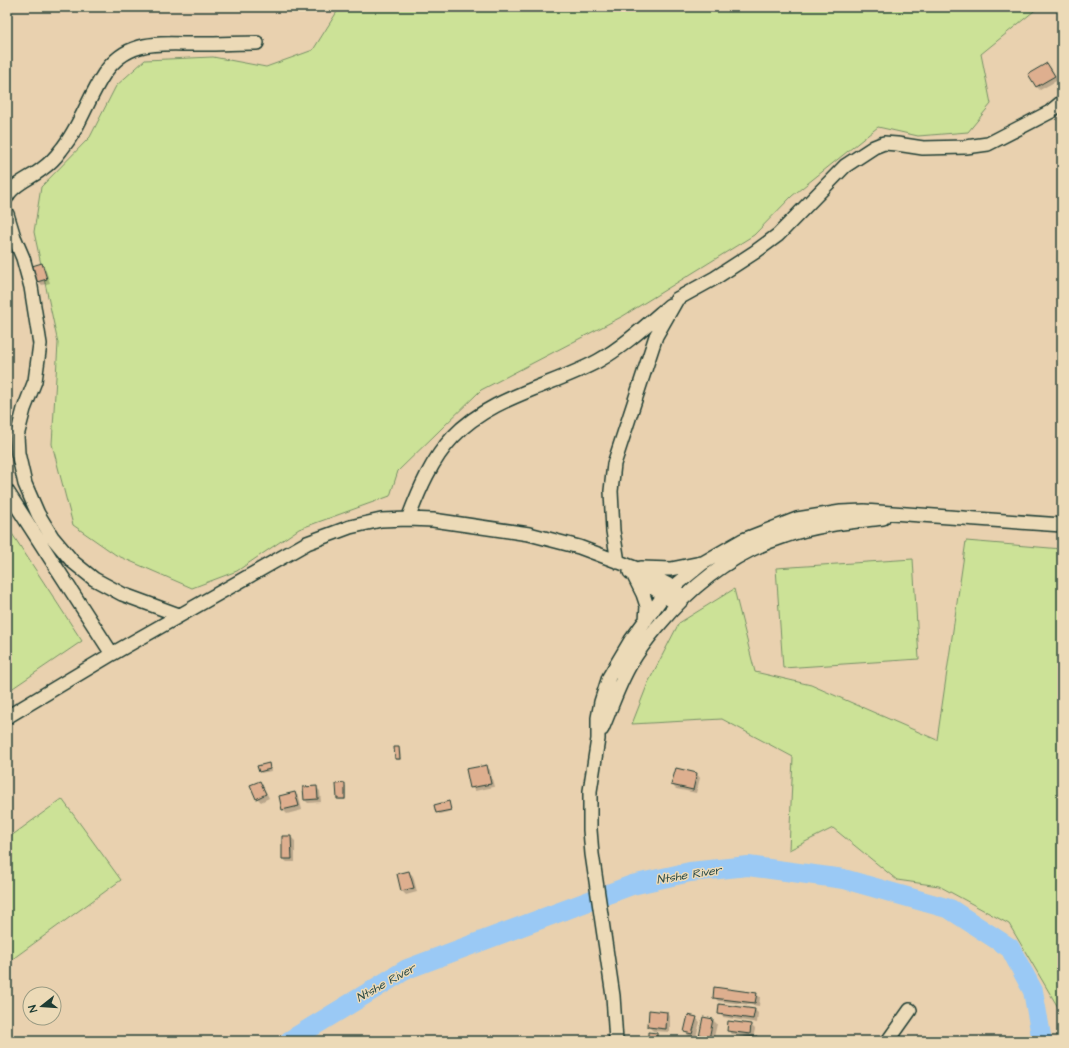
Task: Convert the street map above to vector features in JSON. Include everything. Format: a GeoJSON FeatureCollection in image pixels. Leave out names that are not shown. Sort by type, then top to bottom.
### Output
{"type":"FeatureCollection","features":[{"type":"Feature","properties":{"kind":"street"},"geometry":{"type":"LineString","coordinates":[[7,197],[8,194],[16,187],[42,170],[60,152],[72,136],[105,73],[116,59],[124,53],[152,44],[257,43]]}},
{"type":"Feature","properties":{"kind":"street"},"geometry":{"type":"LineString","coordinates":[[408,519],[415,500],[437,457],[454,436],[473,420],[500,404],[574,373],[600,360],[630,338],[677,299],[716,278],[778,235],[845,166],[874,147],[884,143],[923,148],[966,147],[988,144],[1018,130],[1050,112],[1062,102]]}},
{"type":"Feature","properties":{"kind":"street"},"geometry":{"type":"LineString","coordinates":[[7,214],[14,237],[23,258],[31,288],[40,344],[35,381],[24,409],[18,436],[18,453],[26,484],[38,514],[52,537],[74,562],[94,579],[122,594],[179,615]]}},
{"type":"Feature","properties":{"kind":"street"},"geometry":{"type":"LineString","coordinates":[[620,563],[613,531],[610,491],[614,464],[656,336],[677,299]]}},
{"type":"Feature","properties":{"kind":"street"},"geometry":{"type":"LineString","coordinates":[[7,491],[112,654]]}},
{"type":"Feature","properties":{"kind":"street"},"geometry":{"type":"LineString","coordinates":[[616,1041],[613,996],[592,854],[590,830],[590,791],[598,738],[598,718],[601,702],[609,678],[623,652],[669,591],[703,563],[743,540],[797,519],[841,512],[864,511],[1062,525]]}},
{"type":"Feature","properties":{"kind":"street"},"geometry":{"type":"LineString","coordinates":[[598,738],[629,666],[642,645],[681,600],[720,568],[739,556],[785,536],[836,524],[913,515]]}},
{"type":"Feature","properties":{"kind":"street"},"geometry":{"type":"LineString","coordinates":[[7,717],[179,615],[307,543],[350,527],[381,520],[433,520],[529,534],[579,547],[620,563],[669,591],[681,600]]}},
{"type":"Feature","properties":{"kind":"street"},"geometry":{"type":"LineString","coordinates":[[634,571],[671,569],[703,563]]}},
{"type":"Feature","properties":{"kind":"street"},"geometry":{"type":"LineString","coordinates":[[634,571],[647,606],[646,620]]}},
{"type":"Feature","properties":{"kind":"street"},"geometry":{"type":"LineString","coordinates":[[888,1041],[910,1010]]}},
{"type":"Feature","properties":{"kind":"green space"},"geometry":{"type":"Polygon","coordinates":[[[340,7],[1039,7],[981,54],[991,104],[968,132],[918,136],[878,127],[792,196],[754,235],[623,316],[481,390],[398,471],[390,496],[299,529],[237,571],[192,588],[116,555],[73,525],[52,444],[58,343],[34,232],[41,187],[90,137],[116,86],[145,60],[213,57],[266,67],[313,50],[340,7]]]}},
{"type":"Feature","properties":{"kind":"green space"},"geometry":{"type":"Polygon","coordinates":[[[7,526],[82,641],[7,692],[7,526]]]}},
{"type":"Feature","properties":{"kind":"green space"},"geometry":{"type":"Polygon","coordinates":[[[966,541],[1062,549],[1062,1014],[1009,924],[939,886],[897,880],[833,828],[789,850],[793,757],[722,719],[632,724],[648,683],[679,623],[734,589],[755,672],[811,685],[937,740],[966,541]]]}},
{"type":"Feature","properties":{"kind":"green space"},"geometry":{"type":"Polygon","coordinates":[[[913,559],[919,659],[783,668],[776,568],[913,559]]]}},
{"type":"Feature","properties":{"kind":"green space"},"geometry":{"type":"Polygon","coordinates":[[[62,799],[121,880],[7,963],[7,839],[62,799]]]}},
{"type":"Feature","properties":{"kind":"building"},"geometry":{"type":"Polygon","coordinates":[[[1047,63],[1055,76],[1036,87],[1028,74],[1047,63]]]}},
{"type":"Feature","properties":{"kind":"building"},"geometry":{"type":"Polygon","coordinates":[[[42,263],[47,279],[37,282],[32,266],[42,263]]]}},
{"type":"Feature","properties":{"kind":"building"},"geometry":{"type":"Polygon","coordinates":[[[394,747],[399,747],[400,759],[395,759],[394,747]]]}},
{"type":"Feature","properties":{"kind":"building"},"geometry":{"type":"Polygon","coordinates":[[[269,763],[270,769],[259,772],[257,766],[269,763]]]}},
{"type":"Feature","properties":{"kind":"building"},"geometry":{"type":"Polygon","coordinates":[[[487,765],[491,784],[470,788],[466,769],[487,765]]]}},
{"type":"Feature","properties":{"kind":"building"},"geometry":{"type":"Polygon","coordinates":[[[676,768],[697,773],[693,790],[671,785],[676,768]]]}},
{"type":"Feature","properties":{"kind":"building"},"geometry":{"type":"Polygon","coordinates":[[[260,781],[266,794],[256,799],[250,785],[260,781]]]}},
{"type":"Feature","properties":{"kind":"building"},"geometry":{"type":"Polygon","coordinates":[[[345,783],[345,799],[337,799],[336,784],[345,783]]]}},
{"type":"Feature","properties":{"kind":"building"},"geometry":{"type":"Polygon","coordinates":[[[317,786],[318,799],[304,800],[303,787],[317,786]]]}},
{"type":"Feature","properties":{"kind":"building"},"geometry":{"type":"Polygon","coordinates":[[[295,792],[299,806],[282,810],[279,796],[295,792]]]}},
{"type":"Feature","properties":{"kind":"building"},"geometry":{"type":"Polygon","coordinates":[[[449,801],[451,810],[436,813],[434,805],[449,801]]]}},
{"type":"Feature","properties":{"kind":"building"},"geometry":{"type":"Polygon","coordinates":[[[282,836],[291,836],[292,859],[282,859],[282,836]]]}},
{"type":"Feature","properties":{"kind":"building"},"geometry":{"type":"Polygon","coordinates":[[[409,871],[414,888],[401,891],[397,874],[409,871]]]}},
{"type":"Feature","properties":{"kind":"building"},"geometry":{"type":"Polygon","coordinates":[[[714,987],[757,993],[755,1003],[713,998],[714,987]]]}},
{"type":"Feature","properties":{"kind":"building"},"geometry":{"type":"Polygon","coordinates":[[[719,1004],[755,1009],[753,1019],[718,1014],[719,1004]]]}},
{"type":"Feature","properties":{"kind":"building"},"geometry":{"type":"Polygon","coordinates":[[[649,1010],[667,1012],[666,1029],[648,1027],[649,1010]]]}},
{"type":"Feature","properties":{"kind":"building"},"geometry":{"type":"Polygon","coordinates":[[[688,1015],[697,1017],[692,1034],[684,1032],[688,1015]]]}},
{"type":"Feature","properties":{"kind":"building"},"geometry":{"type":"Polygon","coordinates":[[[703,1017],[713,1019],[709,1039],[699,1037],[703,1017]]]}},
{"type":"Feature","properties":{"kind":"building"},"geometry":{"type":"Polygon","coordinates":[[[728,1021],[751,1024],[750,1034],[727,1031],[728,1021]]]}},
{"type":"Feature","properties":{"kind":"building"},"geometry":{"type":"Polygon","coordinates":[[[648,1032],[657,1033],[657,1041],[648,1041],[648,1032]]]}},
{"type":"Feature","properties":{"kind":"building"},"geometry":{"type":"Polygon","coordinates":[[[757,1036],[757,1041],[721,1041],[721,1039],[757,1036]]]}},
{"type":"Feature","properties":{"kind":"waterway","name":"Ntshe River"},"geometry":{"type":"LineString","coordinates":[[289,1041],[407,969],[632,885],[690,872],[748,866],[844,879],[950,909],[1010,948],[1033,991],[1042,1041]]}}]}
